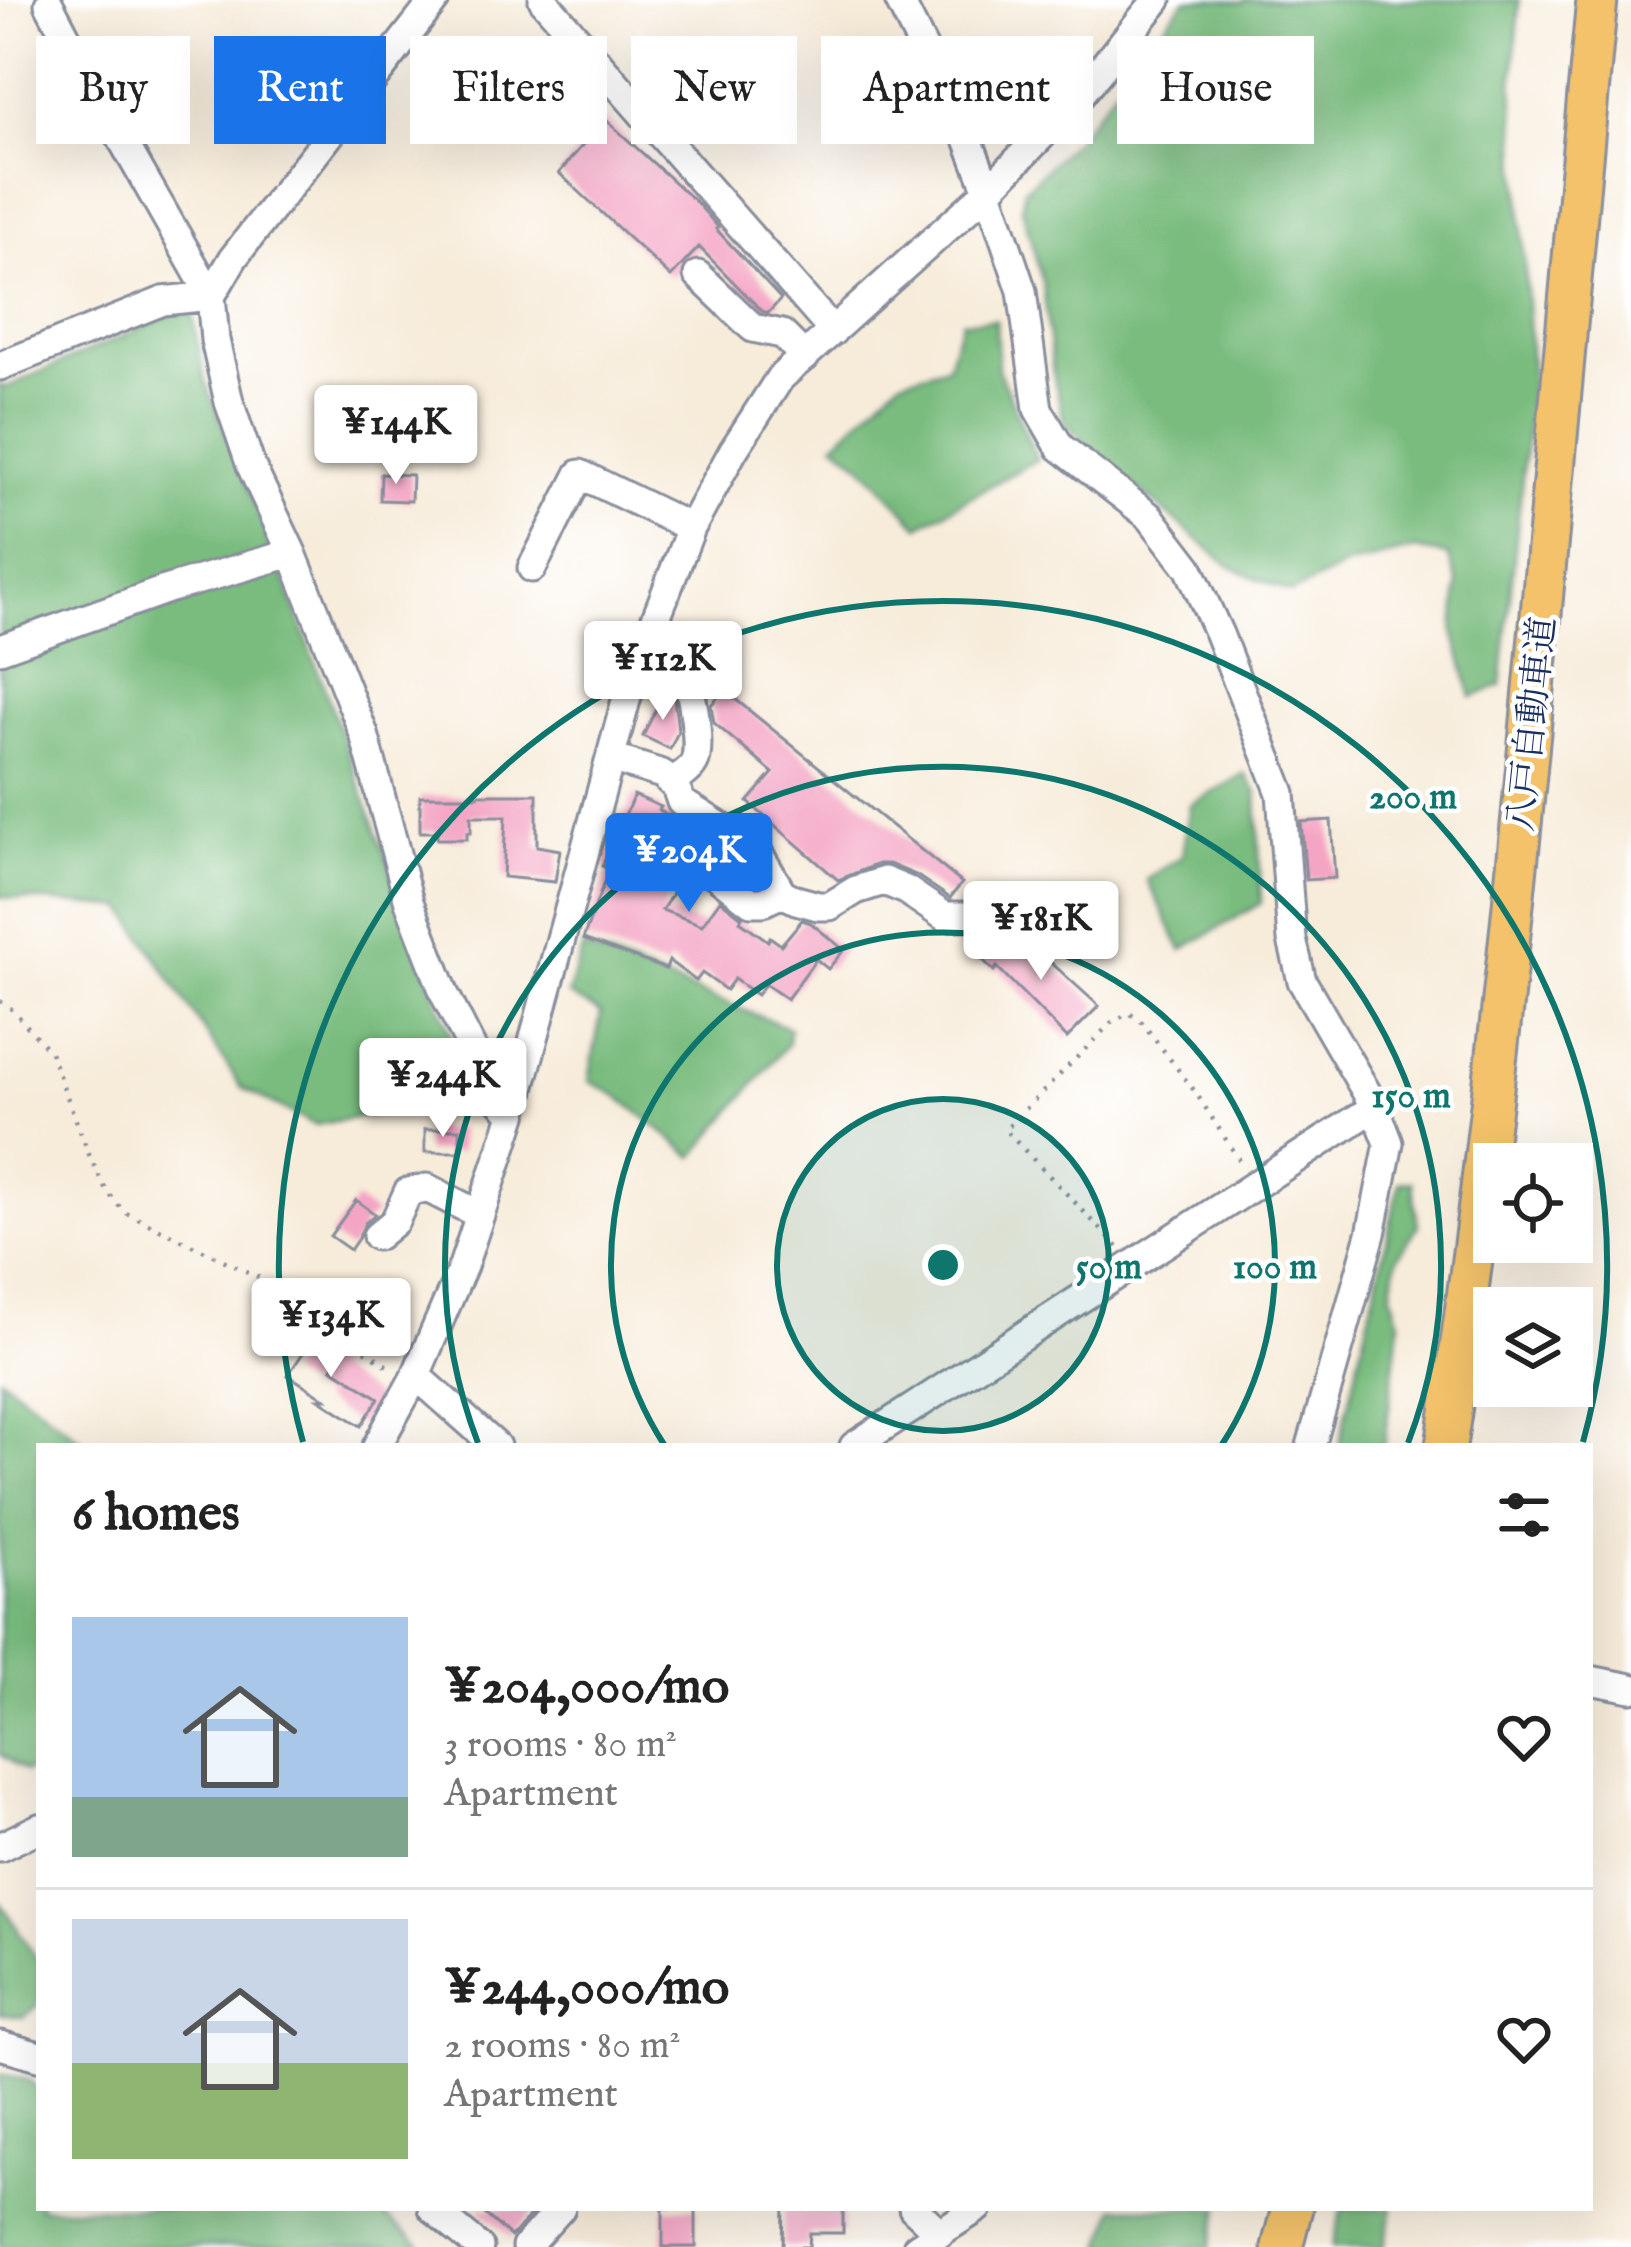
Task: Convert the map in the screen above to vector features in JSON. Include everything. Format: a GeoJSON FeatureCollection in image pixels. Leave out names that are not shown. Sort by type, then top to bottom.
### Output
{"type":"FeatureCollection","features":[{"type":"Feature","properties":{"kind":"highway","name":"八戸自動車道"},"geometry":{"type":"LineString","coordinates":[[1447,1443],[1512,910],[1597,0]]}},
{"type":"Feature","properties":{"kind":"highway"},"geometry":{"type":"LineString","coordinates":[[1282,2247],[1291,2211]]}},
{"type":"Feature","properties":{"kind":"street"},"geometry":{"type":"LineString","coordinates":[[212,296],[234,257],[435,0]]}},
{"type":"Feature","properties":{"kind":"street"},"geometry":{"type":"LineString","coordinates":[[543,0],[833,331]]}},
{"type":"Feature","properties":{"kind":"street"},"geometry":{"type":"LineString","coordinates":[[899,0],[964,129],[1022,291],[1038,409],[1060,447],[1150,517],[1189,568],[1219,634],[1280,793],[1292,940],[1303,981],[1375,1107],[1389,1143],[1371,1234],[1312,1443]]}},
{"type":"Feature","properties":{"kind":"street"},"geometry":{"type":"LineString","coordinates":[[379,1443],[416,1375],[463,1265],[513,1115],[631,682],[691,528],[780,378],[988,191],[1076,100],[1157,0]]}},
{"type":"Feature","properties":{"kind":"street"},"geometry":{"type":"LineString","coordinates":[[49,4],[212,296],[215,340],[229,402],[251,466],[292,553],[364,734],[416,921],[455,1015],[495,1094],[513,1115]]}},
{"type":"Feature","properties":{"kind":"street"},"geometry":{"type":"LineString","coordinates":[[698,274],[753,328],[782,334],[805,357]]}},
{"type":"Feature","properties":{"kind":"street"},"geometry":{"type":"LineString","coordinates":[[0,366],[163,301],[212,296]]}},
{"type":"Feature","properties":{"kind":"street"},"geometry":{"type":"LineString","coordinates":[[532,568],[580,474],[691,528]]}},
{"type":"Feature","properties":{"kind":"street"},"geometry":{"type":"LineString","coordinates":[[0,649],[168,589],[292,553]]}},
{"type":"Feature","properties":{"kind":"street"},"geometry":{"type":"LineString","coordinates":[[653,626],[685,674],[697,737],[697,759],[671,782]]}},
{"type":"Feature","properties":{"kind":"street"},"geometry":{"type":"LineString","coordinates":[[611,758],[662,774],[676,787],[681,802],[756,849],[782,893],[830,906],[884,881],[944,916],[992,916]]}},
{"type":"Feature","properties":{"kind":"street"},"geometry":{"type":"LineString","coordinates":[[721,828],[703,865],[751,902],[782,893]]}},
{"type":"Feature","properties":{"kind":"street"},"geometry":{"type":"LineString","coordinates":[[727,881],[756,849]]}},
{"type":"Feature","properties":{"kind":"street"},"geometry":{"type":"LineString","coordinates":[[859,1443],[1375,1107]]}},
{"type":"Feature","properties":{"kind":"street"},"geometry":{"type":"LineString","coordinates":[[376,1236],[394,1221],[408,1192],[427,1189],[480,1215]]}},
{"type":"Feature","properties":{"kind":"street"},"geometry":{"type":"LineString","coordinates":[[416,1375],[493,1443]]}},
{"type":"Feature","properties":{"kind":"street"},"geometry":{"type":"LineString","coordinates":[[1593,1681],[1631,1688]]}},
{"type":"Feature","properties":{"kind":"street"},"geometry":{"type":"LineString","coordinates":[[0,1847],[36,1829]]}},
{"type":"Feature","properties":{"kind":"street"},"geometry":{"type":"LineString","coordinates":[[0,2045],[36,2055]]}},
{"type":"Feature","properties":{"kind":"street"},"geometry":{"type":"LineString","coordinates":[[436,2211],[479,2247]]}},
{"type":"Feature","properties":{"kind":"street"},"geometry":{"type":"LineString","coordinates":[[526,2247],[558,2211]]}},
{"type":"Feature","properties":{"kind":"street"},"geometry":{"type":"LineString","coordinates":[[914,2211],[929,2240],[973,2211]]}},
{"type":"Feature","properties":{"kind":"path"},"geometry":{"type":"LineString","coordinates":[[0,1001],[50,1052],[90,1157],[106,1190],[124,1212],[277,1286],[386,1365],[416,1375]]}},
{"type":"Feature","properties":{"kind":"path"},"geometry":{"type":"LineString","coordinates":[[1135,1264],[1005,1130],[1112,1022],[1130,1013],[1141,1021],[1255,1184]]}},
{"type":"Feature","properties":{"kind":"green space"},"geometry":{"type":"Polygon","coordinates":[[[1185,0],[1519,0],[1513,84],[1532,381],[1501,686],[1472,697],[1454,632],[1458,583],[1448,555],[1415,549],[1346,566],[1291,593],[1231,567],[1098,456],[1064,421],[1053,374],[1043,284],[1022,208],[1024,190],[1071,144],[1093,144],[1093,117],[1117,86],[1117,144],[1314,144],[1314,36],[1157,36],[1185,0]]]}},
{"type":"Feature","properties":{"kind":"green space"},"geometry":{"type":"Polygon","coordinates":[[[191,306],[205,381],[291,596],[473,1097],[315,1125],[242,1088],[124,908],[0,897],[0,384],[4,388],[191,306]]]}},
{"type":"Feature","properties":{"kind":"green space"},"geometry":{"type":"Polygon","coordinates":[[[996,320],[998,369],[1037,459],[919,526],[835,443],[900,380],[947,366],[962,321],[996,320]]]}},
{"type":"Feature","properties":{"kind":"green space"},"geometry":{"type":"Polygon","coordinates":[[[1245,774],[1257,793],[1261,903],[1182,950],[1147,880],[1182,856],[1190,805],[1245,774]]]}},
{"type":"Feature","properties":{"kind":"green space"},"geometry":{"type":"Polygon","coordinates":[[[583,947],[789,1028],[788,1043],[694,1157],[618,1096],[589,1081],[601,1013],[568,995],[583,947]]]}},
{"type":"Feature","properties":{"kind":"green space"},"geometry":{"type":"Polygon","coordinates":[[[1400,1182],[1412,1182],[1418,1226],[1397,1258],[1391,1293],[1400,1321],[1384,1443],[1340,1443],[1400,1182]]]}},
{"type":"Feature","properties":{"kind":"green space"},"geometry":{"type":"Polygon","coordinates":[[[0,1377],[85,1443],[36,1443],[36,1767],[26,1772],[0,1754],[0,1377]]]}},
{"type":"Feature","properties":{"kind":"green space"},"geometry":{"type":"Polygon","coordinates":[[[0,1901],[36,1958],[36,2007],[23,2017],[0,2014],[0,1901]]]}},
{"type":"Feature","properties":{"kind":"green space"},"geometry":{"type":"Polygon","coordinates":[[[0,2074],[36,2087],[36,2211],[373,2211],[423,2247],[0,2247],[0,2074]]]}},
{"type":"Feature","properties":{"kind":"green space"},"geometry":{"type":"Polygon","coordinates":[[[1114,2211],[1219,2211],[1210,2247],[1103,2247],[1114,2211]]]}},
{"type":"Feature","properties":{"kind":"green space"},"geometry":{"type":"Polygon","coordinates":[[[1342,2211],[1392,2211],[1384,2247],[1332,2247],[1342,2211]]]}},
{"type":"Feature","properties":{"kind":"building"},"geometry":{"type":"Polygon","coordinates":[[[607,121],[698,204],[781,299],[768,313],[762,311],[699,247],[671,277],[559,173],[584,144],[607,144],[607,121]]]}},
{"type":"Feature","properties":{"kind":"building"},"geometry":{"type":"Polygon","coordinates":[[[381,474],[412,475],[411,501],[380,500],[381,474]]]}},
{"type":"Feature","properties":{"kind":"building"},"geometry":{"type":"Polygon","coordinates":[[[724,690],[962,883],[950,898],[889,864],[838,880],[748,802],[773,773],[714,723],[711,705],[724,690]]]}},
{"type":"Feature","properties":{"kind":"building"},"geometry":{"type":"Polygon","coordinates":[[[663,694],[674,699],[677,722],[670,749],[643,736],[663,694]]]}},
{"type":"Feature","properties":{"kind":"building"},"geometry":{"type":"Polygon","coordinates":[[[537,794],[537,846],[560,850],[555,882],[503,877],[506,816],[471,816],[467,839],[437,839],[437,832],[420,832],[420,796],[537,794]]]}},
{"type":"Feature","properties":{"kind":"building"},"geometry":{"type":"Polygon","coordinates":[[[634,795],[661,807],[659,810],[689,828],[683,839],[693,845],[686,872],[662,910],[702,925],[720,900],[768,941],[770,937],[781,945],[802,920],[844,950],[828,969],[816,959],[787,999],[765,984],[757,995],[734,979],[726,990],[702,973],[696,981],[669,961],[666,969],[583,939],[609,869],[602,866],[634,795]]]}},
{"type":"Feature","properties":{"kind":"building"},"geometry":{"type":"Polygon","coordinates":[[[1331,820],[1335,878],[1306,880],[1301,822],[1331,820]]]}},
{"type":"Feature","properties":{"kind":"building"},"geometry":{"type":"Polygon","coordinates":[[[1010,927],[1099,1006],[1067,1038],[997,967],[994,971],[981,958],[1010,927]]]}},
{"type":"Feature","properties":{"kind":"building"},"geometry":{"type":"Polygon","coordinates":[[[425,1129],[460,1129],[460,1152],[425,1152],[425,1129]]]}},
{"type":"Feature","properties":{"kind":"building"},"geometry":{"type":"Polygon","coordinates":[[[356,1200],[375,1214],[350,1250],[330,1236],[356,1200]]]}},
{"type":"Feature","properties":{"kind":"building"},"geometry":{"type":"Polygon","coordinates":[[[311,1330],[343,1351],[332,1368],[379,1398],[361,1426],[288,1375],[305,1350],[300,1347],[311,1330]]]}},
{"type":"Feature","properties":{"kind":"building"},"geometry":{"type":"Polygon","coordinates":[[[481,2211],[534,2211],[511,2237],[481,2211]]]}},
{"type":"Feature","properties":{"kind":"building"},"geometry":{"type":"Polygon","coordinates":[[[663,2211],[696,2211],[696,2247],[663,2247],[663,2211]]]}},
{"type":"Feature","properties":{"kind":"building"},"geometry":{"type":"Polygon","coordinates":[[[784,2211],[843,2211],[843,2233],[810,2233],[809,2247],[783,2247],[784,2211]]]}}]}
